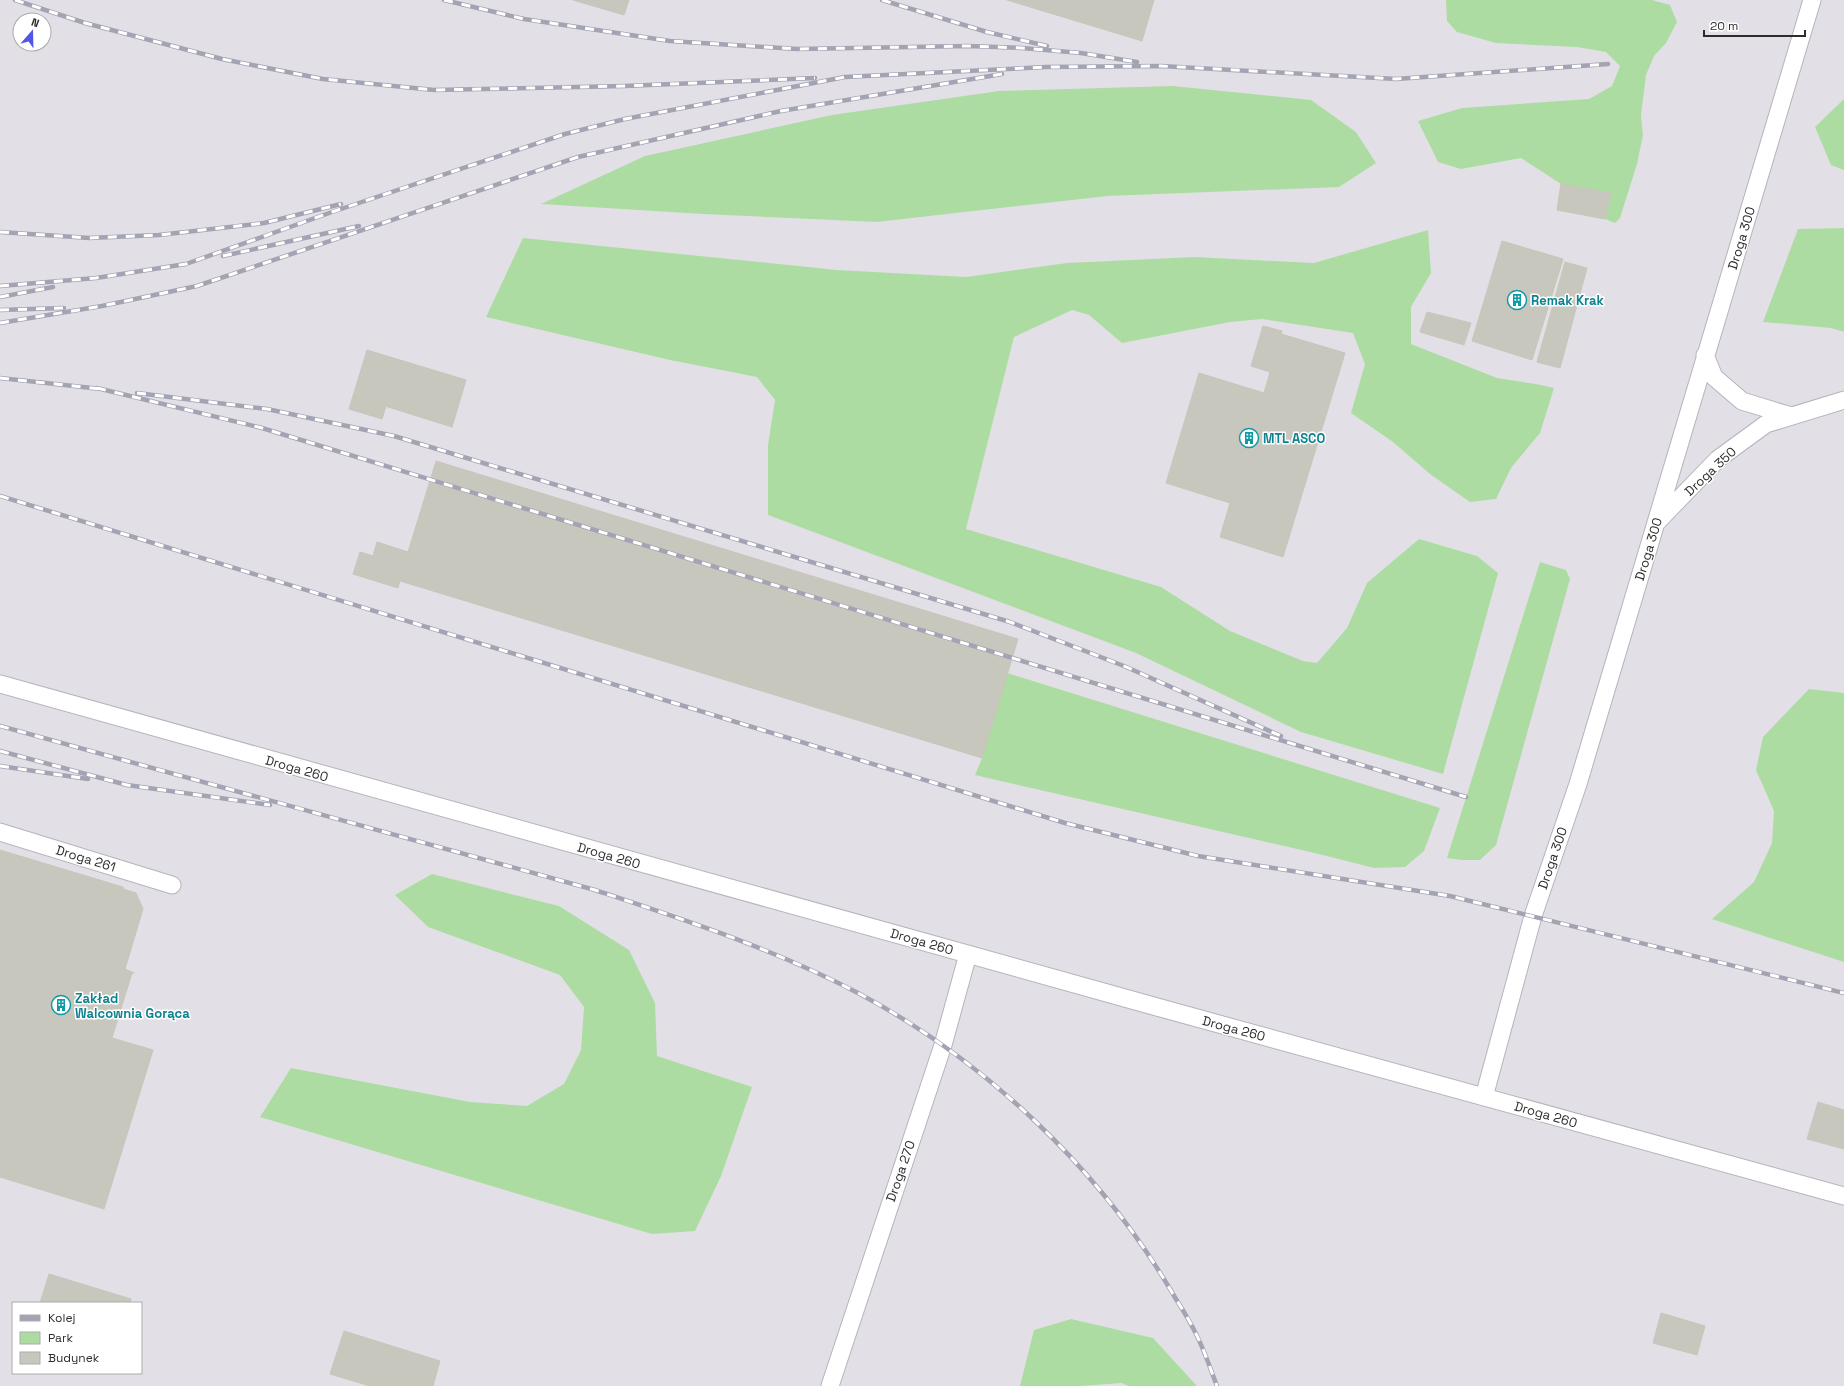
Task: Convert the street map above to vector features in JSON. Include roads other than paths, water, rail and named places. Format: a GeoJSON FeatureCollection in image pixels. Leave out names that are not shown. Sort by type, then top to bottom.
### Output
{"type":"FeatureCollection","features":[{"type":"Feature","properties":{"kind":"lane","name":"Droga 300"},"geometry":{"type":"LineString","coordinates":[[1484,1097],[1533,916],[1578,784],[1812,0]]}},
{"type":"Feature","properties":{"kind":"lane"},"geometry":{"type":"LineString","coordinates":[[1706,355],[1714,377],[1742,401],[1791,416]]}},
{"type":"Feature","properties":{"kind":"lane","name":"Droga 350"},"geometry":{"type":"LineString","coordinates":[[1656,523],[1718,459],[1766,424],[1844,400]]}},
{"type":"Feature","properties":{"kind":"lane","name":"Droga 260"},"geometry":{"type":"LineString","coordinates":[[0,684],[1844,1196]]}},
{"type":"Feature","properties":{"kind":"lane","name":"Droga 261"},"geometry":{"type":"LineString","coordinates":[[0,832],[172,885]]}},
{"type":"Feature","properties":{"kind":"lane","name":"Droga 270"},"geometry":{"type":"LineString","coordinates":[[830,1386],[943,1045],[968,954]]}},
{"type":"Feature","properties":{"kind":"railway"},"geometry":{"type":"LineString","coordinates":[[15,0],[85,23],[222,59],[323,79],[434,90],[625,86],[815,78]]}},
{"type":"Feature","properties":{"kind":"railway"},"geometry":{"type":"LineString","coordinates":[[444,0],[524,19],[670,41],[797,49],[968,46],[1022,48],[1081,53],[1137,62]]}},
{"type":"Feature","properties":{"kind":"railway"},"geometry":{"type":"LineString","coordinates":[[882,0],[987,32],[1047,46]]}},
{"type":"Feature","properties":{"kind":"railway"},"geometry":{"type":"LineString","coordinates":[[0,286],[96,278],[186,264],[332,212],[565,134],[625,119],[845,77],[1046,67],[1161,66],[1396,79],[1608,64]]}},
{"type":"Feature","properties":{"kind":"railway"},"geometry":{"type":"LineString","coordinates":[[0,323],[102,306],[197,286],[578,157],[781,111],[1002,74]]}},
{"type":"Feature","properties":{"kind":"railway"},"geometry":{"type":"LineString","coordinates":[[0,232],[89,238],[159,235],[264,223],[341,204]]}},
{"type":"Feature","properties":{"kind":"railway"},"geometry":{"type":"LineString","coordinates":[[223,256],[359,226]]}},
{"type":"Feature","properties":{"kind":"railway"},"geometry":{"type":"LineString","coordinates":[[0,297],[53,287]]}},
{"type":"Feature","properties":{"kind":"railway"},"geometry":{"type":"LineString","coordinates":[[0,310],[64,308]]}},
{"type":"Feature","properties":{"kind":"railway"},"geometry":{"type":"LineString","coordinates":[[0,378],[101,389]]}},
{"type":"Feature","properties":{"kind":"railway"},"geometry":{"type":"LineString","coordinates":[[97,388],[262,428],[1466,797]]}},
{"type":"Feature","properties":{"kind":"railway"},"geometry":{"type":"LineString","coordinates":[[137,393],[267,409],[394,436],[1010,622],[1124,666],[1281,736]]}},
{"type":"Feature","properties":{"kind":"railway"},"geometry":{"type":"LineString","coordinates":[[0,496],[1065,823],[1198,856],[1450,896],[1844,993]]}},
{"type":"Feature","properties":{"kind":"railway"},"geometry":{"type":"LineString","coordinates":[[0,726],[595,890],[729,936],[826,977],[858,993],[905,1020],[950,1050],[993,1084],[1034,1120],[1072,1159],[1108,1200],[1141,1244],[1170,1289],[1198,1338],[1217,1386]]}},
{"type":"Feature","properties":{"kind":"railway"},"geometry":{"type":"LineString","coordinates":[[0,751],[127,785],[270,805]]}},
{"type":"Feature","properties":{"kind":"railway"},"geometry":{"type":"LineString","coordinates":[[0,766],[88,779]]}},
{"type":"Feature","properties":{"kind":"place","name":"Remak Krak"},"geometry":{"type":"Point","coordinates":[1517,300]}},
{"type":"Feature","properties":{"kind":"place","name":"MTL ASCO"},"geometry":{"type":"Point","coordinates":[1249,438]}},
{"type":"Feature","properties":{"kind":"place","name":"Zakład Walcownia Gorąca"},"geometry":{"type":"Point","coordinates":[61,1005]}}]}
